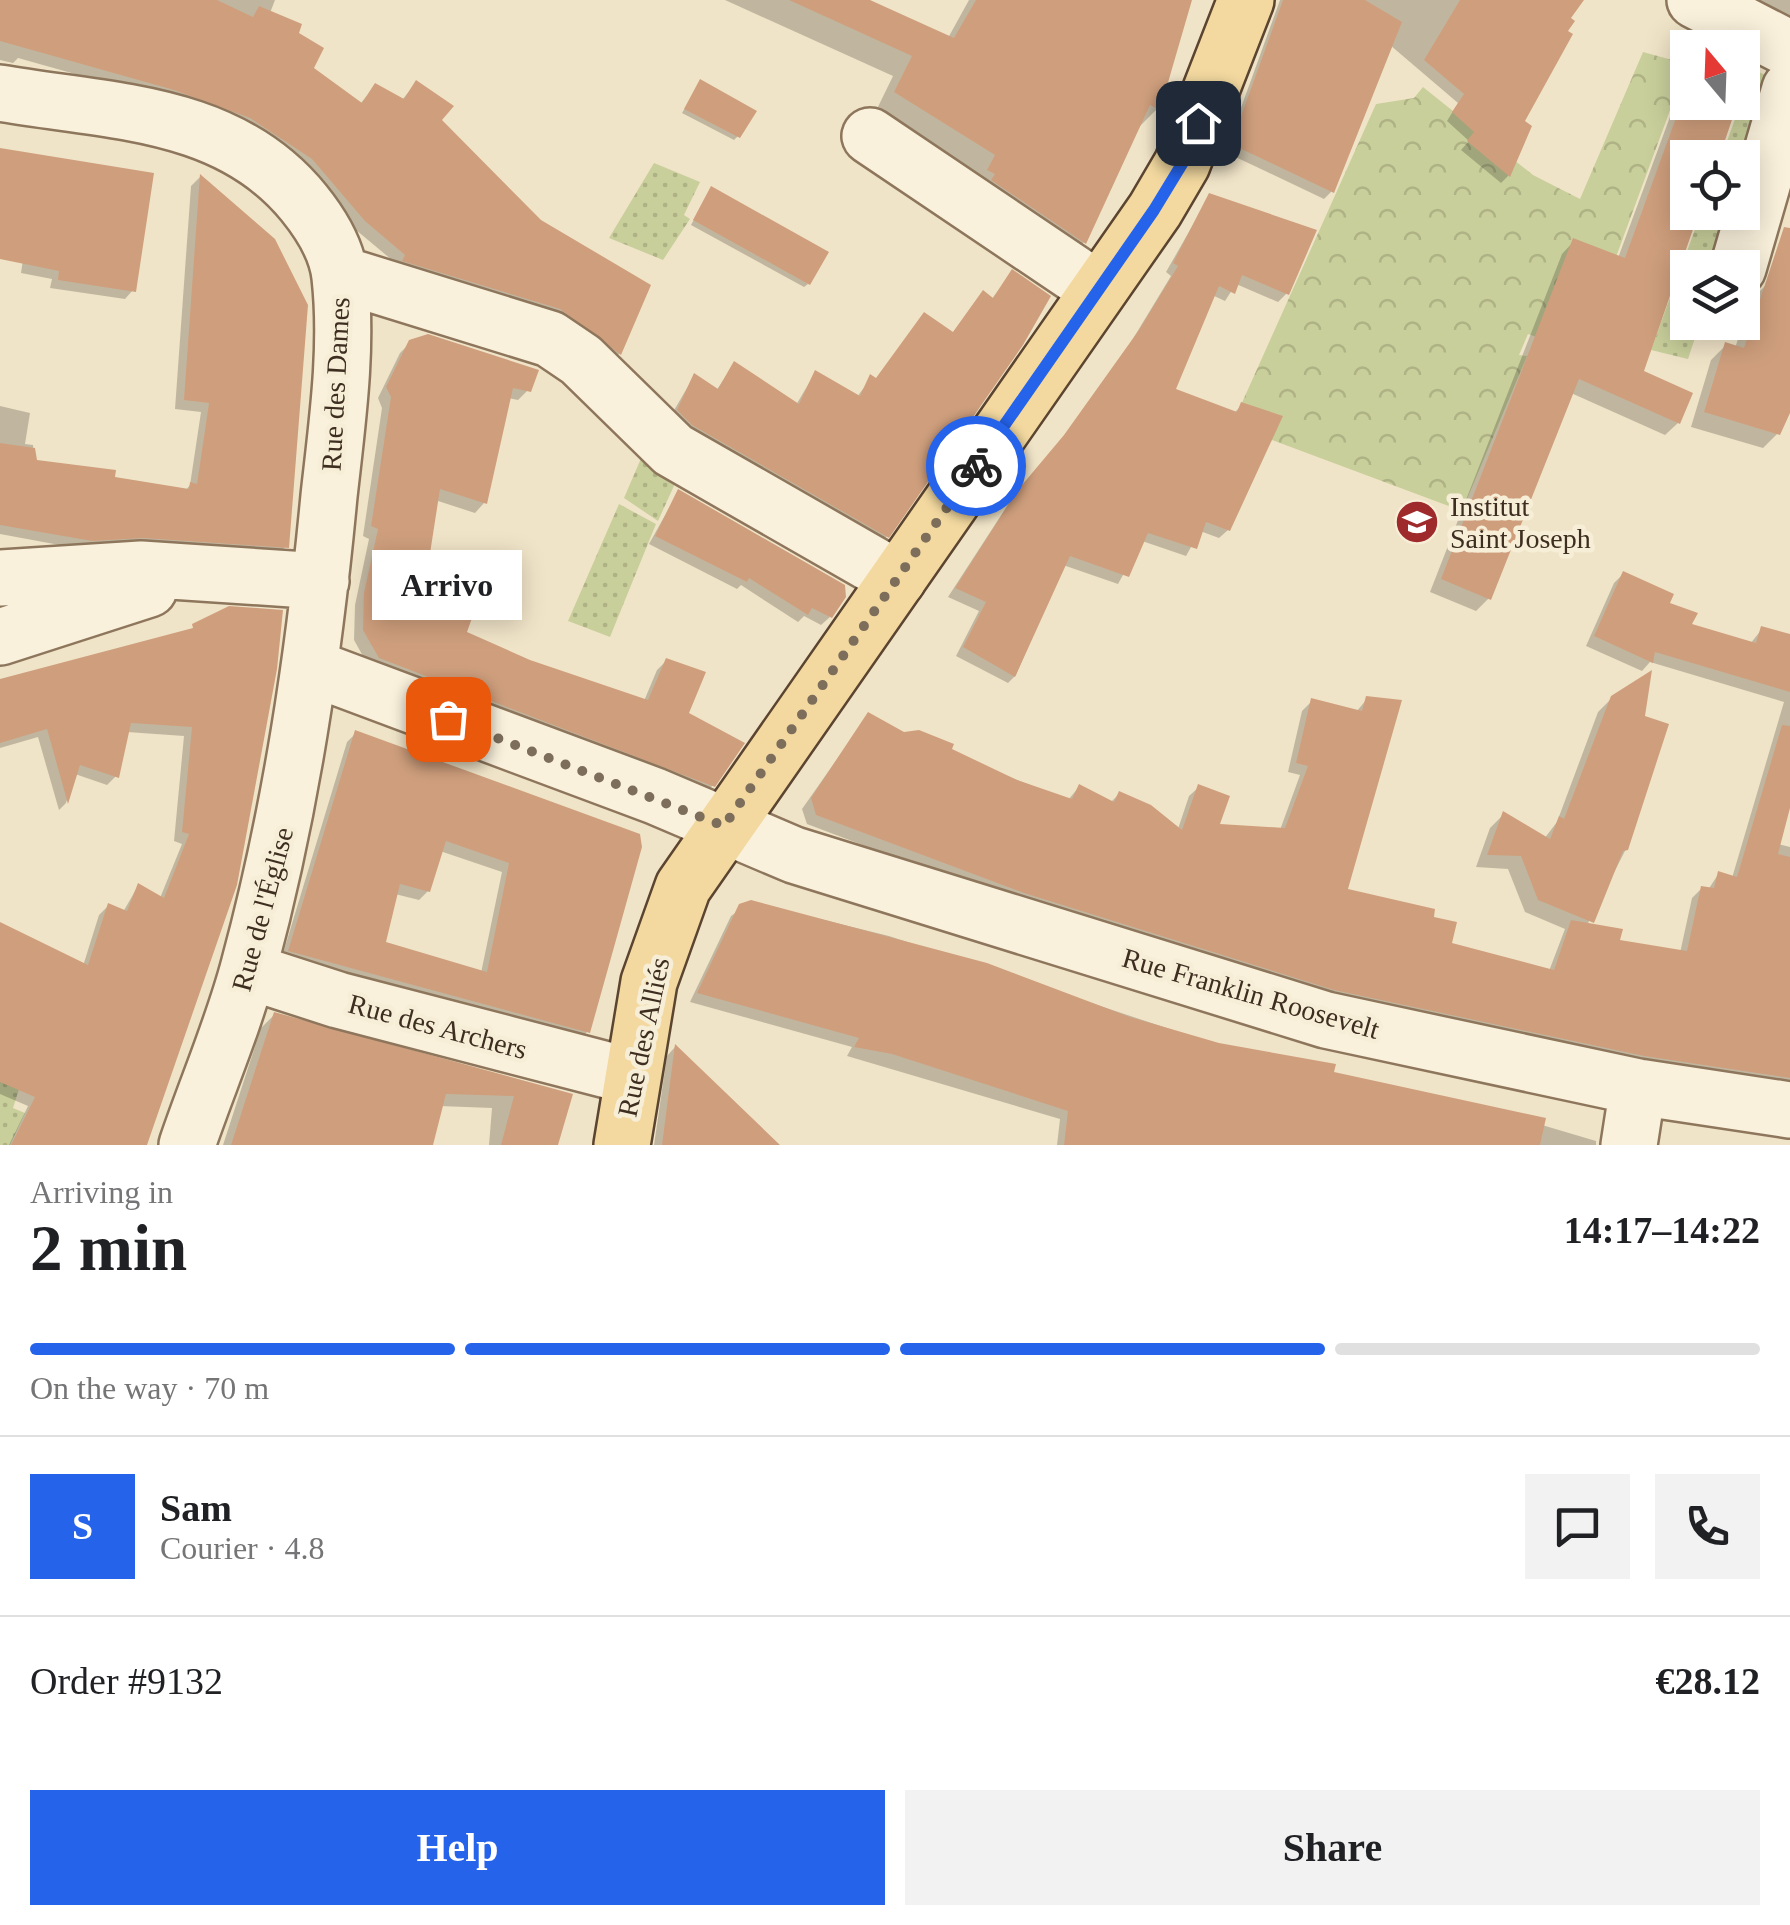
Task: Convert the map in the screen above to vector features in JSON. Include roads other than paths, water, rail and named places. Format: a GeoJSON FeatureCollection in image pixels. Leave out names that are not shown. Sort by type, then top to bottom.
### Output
{"type":"FeatureCollection","features":[{"type":"Feature","properties":{"kind":"main road","name":"Rue des Alliés"},"geometry":{"type":"LineString","coordinates":[[622,1145],[630,1076],[649,982],[684,887],[1096,290],[1127,252],[1182,164],[1246,0]]}},
{"type":"Feature","properties":{"kind":"street"},"geometry":{"type":"LineString","coordinates":[[1695,0],[1790,49]]}},
{"type":"Feature","properties":{"kind":"street"},"geometry":{"type":"LineString","coordinates":[[1743,250],[1790,89]]}},
{"type":"Feature","properties":{"kind":"street","name":"Rue des Dames"},"geometry":{"type":"LineString","coordinates":[[0,93],[200,127],[243,146],[304,202],[328,236],[340,274],[341,380],[310,667]]}},
{"type":"Feature","properties":{"kind":"street"},"geometry":{"type":"LineString","coordinates":[[870,136],[1096,290]]}},
{"type":"Feature","properties":{"kind":"street"},"geometry":{"type":"LineString","coordinates":[[340,274],[550,339],[581,360],[673,450],[898,579]]}},
{"type":"Feature","properties":{"kind":"street"},"geometry":{"type":"LineString","coordinates":[[0,578],[141,569],[321,580]]}},
{"type":"Feature","properties":{"kind":"street"},"geometry":{"type":"LineString","coordinates":[[0,637],[198,573]]}},
{"type":"Feature","properties":{"kind":"street","name":"Rue Franklin Roosevelt"},"geometry":{"type":"LineString","coordinates":[[310,667],[794,855],[1326,1020],[1638,1087],[1790,1110]]}},
{"type":"Feature","properties":{"kind":"street","name":"Rue de l'Église"},"geometry":{"type":"LineString","coordinates":[[186,1145],[248,971],[288,814],[310,667]]}},
{"type":"Feature","properties":{"kind":"street","name":"Rue des Archers"},"geometry":{"type":"LineString","coordinates":[[248,971],[338,1000],[630,1076]]}},
{"type":"Feature","properties":{"kind":"street"},"geometry":{"type":"LineString","coordinates":[[1630,1145],[1638,1087]]}},
{"type":"Feature","properties":{"kind":"place","name":"Institut Saint Joseph"},"geometry":{"type":"Point","coordinates":[1417,522]}},
{"type":"Feature","properties":{"kind":"place","name":"Arrivo"},"geometry":{"type":"Point","coordinates":[448,719]}}]}
